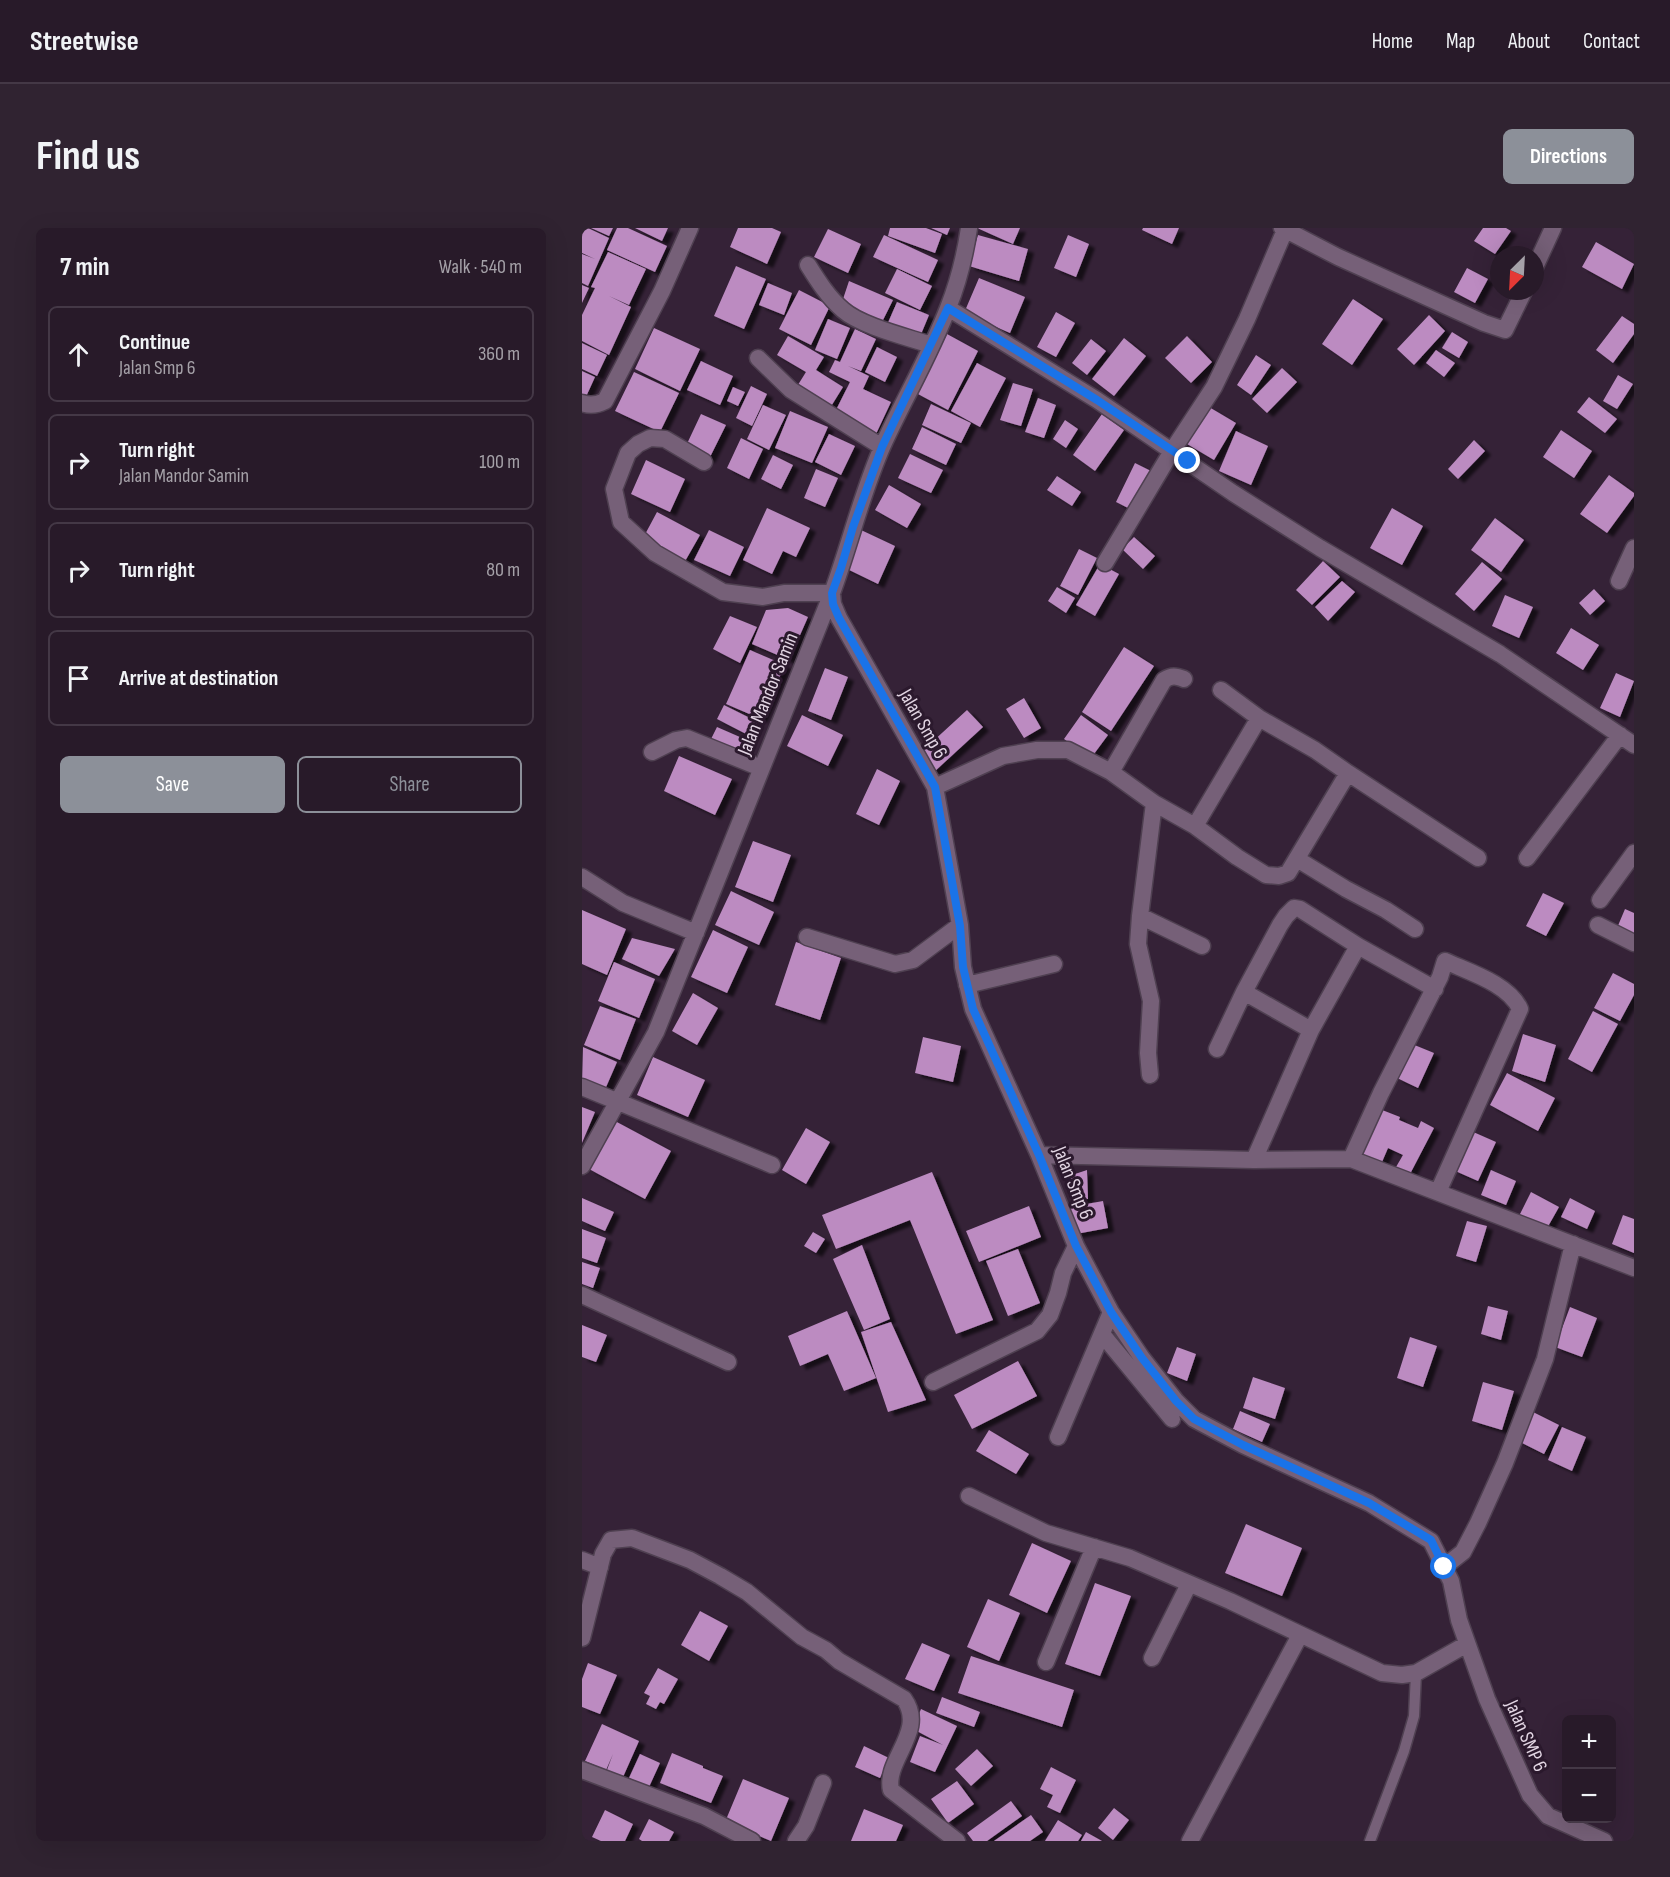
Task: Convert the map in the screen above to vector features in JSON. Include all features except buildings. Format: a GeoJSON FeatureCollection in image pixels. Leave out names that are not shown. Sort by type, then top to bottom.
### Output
{"type":"FeatureCollection","features":[{"type":"Feature","properties":{"kind":"street"},"geometry":{"type":"LineString","coordinates":[[582,403],[597,405],[605,401],[662,291],[690,228]]}},
{"type":"Feature","properties":{"kind":"street","name":"Jalan Mandor Samin"},"geometry":{"type":"LineString","coordinates":[[582,1165],[656,1032],[832,593],[882,447],[948,308],[969,228]]}},
{"type":"Feature","properties":{"kind":"street"},"geometry":{"type":"LineString","coordinates":[[1544,248],[1553,228]]}},
{"type":"Feature","properties":{"kind":"street"},"geometry":{"type":"LineString","coordinates":[[1105,563],[1172,451],[1214,387],[1247,319],[1283,229],[1338,257],[1484,323],[1505,330],[1520,300]]}},
{"type":"Feature","properties":{"kind":"street"},"geometry":{"type":"LineString","coordinates":[[808,265],[826,293],[844,312],[869,324],[931,345]]}},
{"type":"Feature","properties":{"kind":"street"},"geometry":{"type":"LineString","coordinates":[[948,308],[1097,400],[1233,494],[1500,654],[1634,745]]}},
{"type":"Feature","properties":{"kind":"street"},"geometry":{"type":"LineString","coordinates":[[758,358],[791,390],[882,447]]}},
{"type":"Feature","properties":{"kind":"street"},"geometry":{"type":"LineString","coordinates":[[704,462],[664,439],[650,438],[638,444],[628,453],[614,489],[621,522],[655,553],[723,592],[763,597],[784,593],[832,593]]}},
{"type":"Feature","properties":{"kind":"street"},"geometry":{"type":"LineString","coordinates":[[1619,580],[1634,548]]}},
{"type":"Feature","properties":{"kind":"street","name":"Jalan Smp 6"},"geometry":{"type":"LineString","coordinates":[[832,593],[833,604],[839,618],[935,787],[960,926],[963,967],[973,1009],[1039,1155],[1076,1246],[1111,1312],[1142,1358],[1176,1401],[1194,1419],[1243,1445],[1369,1503],[1431,1540],[1451,1581],[1459,1620],[1467,1644]]}},
{"type":"Feature","properties":{"kind":"street"},"geometry":{"type":"LineString","coordinates":[[1111,772],[1164,680],[1175,676],[1184,679]]}},
{"type":"Feature","properties":{"kind":"street"},"geometry":{"type":"LineString","coordinates":[[1221,690],[1259,718],[1315,750],[1478,858]]}},
{"type":"Feature","properties":{"kind":"street"},"geometry":{"type":"LineString","coordinates":[[1195,826],[1259,718]]}},
{"type":"Feature","properties":{"kind":"street"},"geometry":{"type":"LineString","coordinates":[[1527,858],[1620,735]]}},
{"type":"Feature","properties":{"kind":"street"},"geometry":{"type":"LineString","coordinates":[[652,752],[676,740],[687,738],[761,768]]}},
{"type":"Feature","properties":{"kind":"street"},"geometry":{"type":"LineString","coordinates":[[935,787],[1003,756],[1037,750],[1068,750],[1111,772],[1154,803],[1195,826],[1266,875],[1279,876],[1288,873],[1348,773]]}},
{"type":"Feature","properties":{"kind":"street"},"geometry":{"type":"LineString","coordinates":[[1150,1075],[1148,1053],[1151,1001],[1139,954],[1140,916],[1154,803]]}},
{"type":"Feature","properties":{"kind":"street"},"geometry":{"type":"LineString","coordinates":[[1600,900],[1634,853]]}},
{"type":"Feature","properties":{"kind":"street"},"geometry":{"type":"LineString","coordinates":[[1297,859],[1415,929]]}},
{"type":"Feature","properties":{"kind":"street"},"geometry":{"type":"LineString","coordinates":[[582,877],[622,903],[696,933]]}},
{"type":"Feature","properties":{"kind":"street"},"geometry":{"type":"LineString","coordinates":[[1217,1049],[1280,925],[1294,908],[1300,909],[1358,946],[1435,989]]}},
{"type":"Feature","properties":{"kind":"street"},"geometry":{"type":"LineString","coordinates":[[1140,916],[1202,946]]}},
{"type":"Feature","properties":{"kind":"street"},"geometry":{"type":"LineString","coordinates":[[1598,925],[1634,943]]}},
{"type":"Feature","properties":{"kind":"street"},"geometry":{"type":"LineString","coordinates":[[807,937],[895,964],[913,960],[960,926]]}},
{"type":"Feature","properties":{"kind":"street"},"geometry":{"type":"LineString","coordinates":[[1254,1160],[1311,1030],[1358,946]]}},
{"type":"Feature","properties":{"kind":"street"},"geometry":{"type":"LineString","coordinates":[[1351,1159],[1380,1093],[1435,989],[1445,961],[1506,990],[1515,999],[1520,1009],[1438,1192]]}},
{"type":"Feature","properties":{"kind":"street"},"geometry":{"type":"LineString","coordinates":[[967,985],[1054,964]]}},
{"type":"Feature","properties":{"kind":"street"},"geometry":{"type":"LineString","coordinates":[[1244,992],[1311,1030]]}},
{"type":"Feature","properties":{"kind":"street"},"geometry":{"type":"LineString","coordinates":[[582,1087],[772,1165]]}},
{"type":"Feature","properties":{"kind":"street"},"geometry":{"type":"LineString","coordinates":[[1039,1155],[1254,1160],[1351,1159],[1634,1268]]}},
{"type":"Feature","properties":{"kind":"street"},"geometry":{"type":"LineString","coordinates":[[1444,1567],[1463,1552],[1505,1463],[1545,1359],[1573,1244]]}},
{"type":"Feature","properties":{"kind":"street"},"geometry":{"type":"LineString","coordinates":[[933,1382],[1037,1331],[1050,1315],[1063,1273],[1076,1246]]}},
{"type":"Feature","properties":{"kind":"street"},"geometry":{"type":"LineString","coordinates":[[582,1295],[728,1362]]}},
{"type":"Feature","properties":{"kind":"street"},"geometry":{"type":"LineString","coordinates":[[1058,1437],[1111,1312]]}},
{"type":"Feature","properties":{"kind":"street"},"geometry":{"type":"LineString","coordinates":[[1102,1334],[1172,1419]]}},
{"type":"Feature","properties":{"kind":"street"},"geometry":{"type":"LineString","coordinates":[[969,1496],[1046,1533],[1130,1558],[1230,1601],[1382,1673],[1402,1676],[1416,1673],[1467,1644]]}},
{"type":"Feature","properties":{"kind":"street"},"geometry":{"type":"LineString","coordinates":[[582,1638],[603,1554],[611,1540],[632,1538],[690,1560],[747,1592],[802,1637],[904,1699],[910,1707],[912,1722],[890,1779],[891,1790],[957,1841]]}},
{"type":"Feature","properties":{"kind":"street"},"geometry":{"type":"LineString","coordinates":[[1046,1662],[1094,1547]]}},
{"type":"Feature","properties":{"kind":"street"},"geometry":{"type":"LineString","coordinates":[[582,1560],[600,1567]]}},
{"type":"Feature","properties":{"kind":"street"},"geometry":{"type":"LineString","coordinates":[[1152,1658],[1190,1584]]}},
{"type":"Feature","properties":{"kind":"street"},"geometry":{"type":"LineString","coordinates":[[1190,1841],[1300,1635]]}},
{"type":"Feature","properties":{"kind":"street","name":"Jalan SMP 6"},"geometry":{"type":"LineString","coordinates":[[1467,1644],[1487,1699],[1530,1796],[1548,1816],[1604,1841]]}},
{"type":"Feature","properties":{"kind":"street"},"geometry":{"type":"LineString","coordinates":[[582,1770],[704,1816],[752,1841]]}},
{"type":"Feature","properties":{"kind":"street"},"geometry":{"type":"LineString","coordinates":[[796,1841],[806,1826],[823,1783]]}},
{"type":"Feature","properties":{"kind":"lane"},"geometry":{"type":"LineString","coordinates":[[1370,1841],[1404,1751],[1414,1716],[1416,1673]]}},
{"type":"Feature","properties":{"kind":"route"},"geometry":{"type":"LineString","coordinates":[[1188,461],[1097,400],[948,308],[882,447],[832,593],[833,604],[935,787],[960,926],[963,967],[973,1009],[1039,1155],[1076,1246],[1111,1312],[1142,1358],[1176,1401],[1194,1419],[1243,1445],[1369,1503],[1431,1540],[1444,1567]]}}]}
